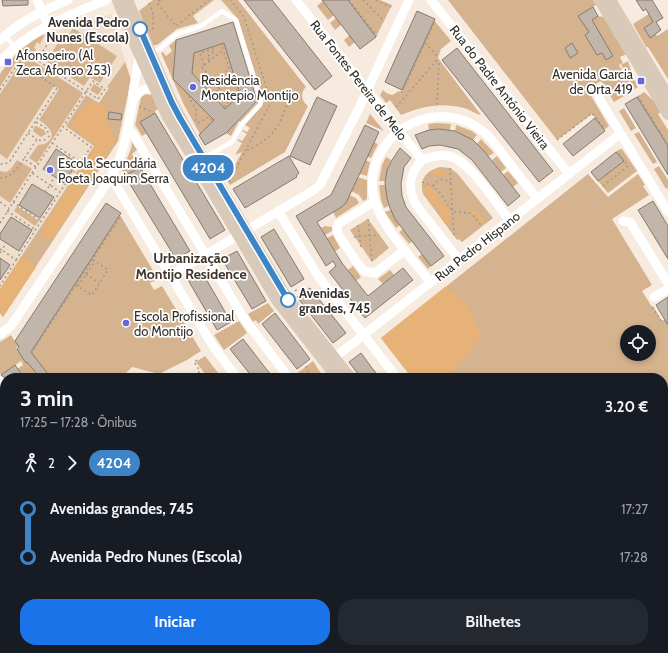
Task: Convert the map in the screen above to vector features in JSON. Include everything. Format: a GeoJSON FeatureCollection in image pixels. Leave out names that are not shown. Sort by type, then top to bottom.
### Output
{"type":"FeatureCollection","features":[{"type":"Feature","properties":{"kind":"street"},"geometry":{"type":"LineString","coordinates":[[37,0],[48,25]]}},
{"type":"Feature","properties":{"kind":"street"},"geometry":{"type":"LineString","coordinates":[[2,38],[24,21],[42,11],[68,0]]}},
{"type":"Feature","properties":{"kind":"street"},"geometry":{"type":"LineString","coordinates":[[0,62],[15,47],[48,25],[91,4],[106,0]]}},
{"type":"Feature","properties":{"kind":"street"},"geometry":{"type":"LineString","coordinates":[[118,0],[136,46],[168,117],[286,297],[346,373]]}},
{"type":"Feature","properties":{"kind":"street"},"geometry":{"type":"LineString","coordinates":[[127,0],[172,103],[277,300],[332,373]]}},
{"type":"Feature","properties":{"kind":"street","name":"Rua Fontes Pereira de Melo"},"geometry":{"type":"LineString","coordinates":[[296,0],[422,160]]}},
{"type":"Feature","properties":{"kind":"street"},"geometry":{"type":"LineString","coordinates":[[170,276],[314,190],[320,184],[367,90],[409,0]]}},
{"type":"Feature","properties":{"kind":"street","name":"Rua do Padre António Vieira"},"geometry":{"type":"LineString","coordinates":[[431,0],[569,174]]}},
{"type":"Feature","properties":{"kind":"street"},"geometry":{"type":"LineString","coordinates":[[600,0],[668,114]]}},
{"type":"Feature","properties":{"kind":"street"},"geometry":{"type":"LineString","coordinates":[[610,0],[668,97]]}},
{"type":"Feature","properties":{"kind":"street"},"geometry":{"type":"LineString","coordinates":[[0,334],[11,326],[111,177],[121,158],[134,99],[133,92],[139,58],[136,46]]}},
{"type":"Feature","properties":{"kind":"street"},"geometry":{"type":"LineString","coordinates":[[134,99],[143,90],[150,88],[156,91]]}},
{"type":"Feature","properties":{"kind":"street"},"geometry":{"type":"LineString","coordinates":[[599,92],[599,98],[667,209]]}},
{"type":"Feature","properties":{"kind":"street"},"geometry":{"type":"LineString","coordinates":[[430,282],[382,219],[374,202],[372,182],[376,163],[384,146],[398,131],[419,120],[435,116],[456,118],[467,121],[484,132],[493,141],[537,198]]}},
{"type":"Feature","properties":{"kind":"street"},"geometry":{"type":"LineString","coordinates":[[128,129],[134,134],[248,324],[285,373]]}},
{"type":"Feature","properties":{"kind":"street","name":"Rua Pedro Hispano"},"geometry":{"type":"LineString","coordinates":[[334,358],[620,134]]}},
{"type":"Feature","properties":{"kind":"street"},"geometry":{"type":"LineString","coordinates":[[459,260],[412,198],[410,190],[412,174],[422,160],[445,156],[461,161],[470,170],[509,220]]}},
{"type":"Feature","properties":{"kind":"street"},"geometry":{"type":"LineString","coordinates":[[111,177],[213,346],[233,373]]}},
{"type":"Feature","properties":{"kind":"street"},"geometry":{"type":"LineString","coordinates":[[374,202],[338,224],[337,230],[346,247],[364,271],[371,273],[375,273],[405,250]]}},
{"type":"Feature","properties":{"kind":"street"},"geometry":{"type":"LineString","coordinates":[[278,211],[318,276],[393,373]]}},
{"type":"Feature","properties":{"kind":"street"},"geometry":{"type":"LineString","coordinates":[[623,221],[630,222],[668,283]]}},
{"type":"Feature","properties":{"kind":"street"},"geometry":{"type":"LineString","coordinates":[[654,297],[668,289]]}},
{"type":"Feature","properties":{"kind":"lane"},"geometry":{"type":"LineString","coordinates":[[150,53],[160,49],[175,35],[201,26],[222,10],[236,20],[261,100],[260,105],[242,124],[232,142],[203,159]]}},
{"type":"Feature","properties":{"kind":"lane"},"geometry":{"type":"LineString","coordinates":[[2,38],[15,47]]}},
{"type":"Feature","properties":{"kind":"path"},"geometry":{"type":"LineString","coordinates":[[160,0],[157,2],[176,26],[209,0]]}},
{"type":"Feature","properties":{"kind":"path"},"geometry":{"type":"LineString","coordinates":[[349,0],[376,36]]}},
{"type":"Feature","properties":{"kind":"path"},"geometry":{"type":"LineString","coordinates":[[364,0],[384,21]]}},
{"type":"Feature","properties":{"kind":"path"},"geometry":{"type":"LineString","coordinates":[[376,0],[391,7]]}},
{"type":"Feature","properties":{"kind":"path"},"geometry":{"type":"LineString","coordinates":[[149,3],[152,8],[154,22],[152,34]]}},
{"type":"Feature","properties":{"kind":"path"},"geometry":{"type":"LineString","coordinates":[[401,92],[435,21]]}},
{"type":"Feature","properties":{"kind":"path"},"geometry":{"type":"LineString","coordinates":[[0,223],[62,127],[86,91],[93,81],[105,89],[98,99],[86,91],[37,60],[52,37]]}},
{"type":"Feature","properties":{"kind":"path"},"geometry":{"type":"LineString","coordinates":[[425,43],[438,58],[437,105]]}},
{"type":"Feature","properties":{"kind":"path"},"geometry":{"type":"LineString","coordinates":[[224,44],[222,45],[223,50],[237,92],[229,99],[230,101],[224,107]]}},
{"type":"Feature","properties":{"kind":"path"},"geometry":{"type":"LineString","coordinates":[[209,61],[207,57],[214,49],[200,53],[202,63],[204,65],[202,67],[229,99]]}},
{"type":"Feature","properties":{"kind":"path"},"geometry":{"type":"LineString","coordinates":[[204,65],[223,50]]}},
{"type":"Feature","properties":{"kind":"path"},"geometry":{"type":"LineString","coordinates":[[396,107],[438,58]]}},
{"type":"Feature","properties":{"kind":"path"},"geometry":{"type":"LineString","coordinates":[[0,90],[19,62],[57,88],[10,161],[5,164],[0,164]]}},
{"type":"Feature","properties":{"kind":"path"},"geometry":{"type":"LineString","coordinates":[[213,80],[229,69]]}},
{"type":"Feature","properties":{"kind":"path"},"geometry":{"type":"LineString","coordinates":[[212,95],[219,88]]}},
{"type":"Feature","properties":{"kind":"path"},"geometry":{"type":"LineString","coordinates":[[190,96],[189,98],[196,109],[196,121],[198,123],[209,117],[213,121],[201,133]]}},
{"type":"Feature","properties":{"kind":"path"},"geometry":{"type":"LineString","coordinates":[[638,96],[668,145]]}},
{"type":"Feature","properties":{"kind":"path"},"geometry":{"type":"LineString","coordinates":[[246,151],[266,139],[277,127],[287,106],[291,102],[302,97]]}},
{"type":"Feature","properties":{"kind":"path"},"geometry":{"type":"LineString","coordinates":[[139,108],[154,112]]}},
{"type":"Feature","properties":{"kind":"path"},"geometry":{"type":"LineString","coordinates":[[557,140],[592,113],[605,129]]}},
{"type":"Feature","properties":{"kind":"path"},"geometry":{"type":"LineString","coordinates":[[28,133],[40,141],[49,136],[47,129],[36,121]]}},
{"type":"Feature","properties":{"kind":"path"},"geometry":{"type":"LineString","coordinates":[[0,286],[41,221],[91,147],[62,127]]}},
{"type":"Feature","properties":{"kind":"path"},"geometry":{"type":"LineString","coordinates":[[0,178],[7,177],[14,173],[37,139]]}},
{"type":"Feature","properties":{"kind":"path"},"geometry":{"type":"LineString","coordinates":[[52,143],[80,162]]}},
{"type":"Feature","properties":{"kind":"path"},"geometry":{"type":"LineString","coordinates":[[603,186],[628,166],[617,151]]}},
{"type":"Feature","properties":{"kind":"path"},"geometry":{"type":"LineString","coordinates":[[24,159],[36,167]]}},
{"type":"Feature","properties":{"kind":"path"},"geometry":{"type":"LineString","coordinates":[[125,175],[139,166]]}},
{"type":"Feature","properties":{"kind":"path"},"geometry":{"type":"LineString","coordinates":[[450,168],[454,236]]}},
{"type":"Feature","properties":{"kind":"path"},"geometry":{"type":"LineString","coordinates":[[32,173],[60,192]]}},
{"type":"Feature","properties":{"kind":"path"},"geometry":{"type":"LineString","coordinates":[[45,192],[54,177]]}},
{"type":"Feature","properties":{"kind":"path"},"geometry":{"type":"LineString","coordinates":[[433,186],[441,179],[451,183]]}},
{"type":"Feature","properties":{"kind":"path"},"geometry":{"type":"LineString","coordinates":[[422,182],[433,186],[453,210],[470,213],[482,227]]}},
{"type":"Feature","properties":{"kind":"path"},"geometry":{"type":"LineString","coordinates":[[0,202],[10,208]]}},
{"type":"Feature","properties":{"kind":"path"},"geometry":{"type":"LineString","coordinates":[[13,202],[41,221]]}},
{"type":"Feature","properties":{"kind":"path"},"geometry":{"type":"LineString","coordinates":[[8,211],[36,230]]}},
{"type":"Feature","properties":{"kind":"path"},"geometry":{"type":"LineString","coordinates":[[77,286],[92,259],[121,216]]}},
{"type":"Feature","properties":{"kind":"path"},"geometry":{"type":"LineString","coordinates":[[368,219],[372,262]]}},
{"type":"Feature","properties":{"kind":"path"},"geometry":{"type":"LineString","coordinates":[[358,225],[361,248]]}},
{"type":"Feature","properties":{"kind":"path"},"geometry":{"type":"LineString","coordinates":[[354,237],[379,235]]}},
{"type":"Feature","properties":{"kind":"path"},"geometry":{"type":"LineString","coordinates":[[0,253],[1,249],[6,243]]}},
{"type":"Feature","properties":{"kind":"path"},"geometry":{"type":"LineString","coordinates":[[1,249],[16,260]]}},
{"type":"Feature","properties":{"kind":"path"},"geometry":{"type":"LineString","coordinates":[[77,286],[92,295],[108,270],[92,259]]}},
{"type":"Feature","properties":{"kind":"path"},"geometry":{"type":"LineString","coordinates":[[31,351],[32,352],[95,261]]}},
{"type":"Feature","properties":{"kind":"path"},"geometry":{"type":"LineString","coordinates":[[86,274],[99,283]]}},
{"type":"Feature","properties":{"kind":"path"},"geometry":{"type":"LineString","coordinates":[[652,307],[662,322],[668,319]]}},
{"type":"Feature","properties":{"kind":"path"},"geometry":{"type":"LineString","coordinates":[[197,360],[194,362],[200,371],[197,373]]}},
{"type":"Feature","properties":{"kind":"path"},"geometry":{"type":"LineString","coordinates":[[306,366],[310,373]]}},
{"type":"Feature","properties":{"kind":"shaded area"},"geometry":{"type":"Polygon","coordinates":[[[153,0],[214,0],[193,16],[198,23],[177,29],[157,45],[153,45],[139,11],[153,0]]]}},
{"type":"Feature","properties":{"kind":"shaded area"},"geometry":{"type":"Polygon","coordinates":[[[221,0],[238,0],[306,87],[302,97],[308,106],[285,152],[230,185],[227,180],[242,152],[235,155],[242,143],[237,140],[242,141],[247,134],[242,131],[247,132],[250,128],[245,125],[264,102],[238,19],[221,0]]]}},
{"type":"Feature","properties":{"kind":"shaded area"},"geometry":{"type":"Polygon","coordinates":[[[348,0],[380,0],[392,5],[376,37],[348,0]]]}},
{"type":"Feature","properties":{"kind":"shaded area"},"geometry":{"type":"Polygon","coordinates":[[[448,0],[593,0],[596,5],[579,16],[584,24],[598,16],[604,17],[614,36],[617,38],[627,54],[620,57],[623,63],[619,65],[634,90],[614,102],[601,81],[587,89],[609,126],[604,130],[592,114],[557,140],[448,0]],[[596,28],[585,35],[597,55],[602,53],[606,60],[613,56],[596,28]]]}},
{"type":"Feature","properties":{"kind":"shaded area"},"geometry":{"type":"Polygon","coordinates":[[[323,1],[334,15],[328,20],[317,6],[323,1]]]}},
{"type":"Feature","properties":{"kind":"shaded area"},"geometry":{"type":"Polygon","coordinates":[[[652,12],[657,19],[644,28],[649,37],[656,34],[657,36],[668,29],[668,79],[648,47],[646,47],[633,24],[652,12]]]}},
{"type":"Feature","properties":{"kind":"shaded area","name":"Escola Secundária Poeta Joaquim Serra"},"geometry":{"type":"Polygon","coordinates":[[[111,14],[131,80],[118,141],[3,317],[0,313],[0,74],[17,54],[39,37],[111,14]]]}},
{"type":"Feature","properties":{"kind":"shaded area"},"geometry":{"type":"Polygon","coordinates":[[[336,18],[341,25],[335,30],[330,23],[336,18]]]}},
{"type":"Feature","properties":{"kind":"shaded area"},"geometry":{"type":"Polygon","coordinates":[[[434,20],[451,41],[441,49],[438,58],[481,115],[456,106],[440,105],[424,107],[401,115],[390,100],[386,103],[380,95],[383,90],[390,95],[398,91],[401,92],[434,20]]]}},
{"type":"Feature","properties":{"kind":"shaded area"},"geometry":{"type":"Polygon","coordinates":[[[73,28],[117,56],[100,83],[90,77],[84,86],[46,61],[58,43],[62,45],[73,28]]]}},
{"type":"Feature","properties":{"kind":"shaded area"},"geometry":{"type":"Polygon","coordinates":[[[45,34],[40,44],[37,42],[34,48],[36,49],[30,59],[83,93],[37,163],[29,158],[38,145],[45,144],[51,137],[52,134],[49,128],[39,120],[59,89],[54,86],[7,159],[0,154],[0,94],[20,64],[16,62],[0,87],[0,74],[20,51],[32,41],[45,34]]]}},
{"type":"Feature","properties":{"kind":"shaded area"},"geometry":{"type":"Polygon","coordinates":[[[350,35],[355,42],[349,47],[344,40],[350,35]]]}},
{"type":"Feature","properties":{"kind":"shaded area"},"geometry":{"type":"Polygon","coordinates":[[[176,40],[174,79],[214,120],[200,134],[184,105],[161,53],[163,52],[166,56],[172,51],[169,46],[176,40]]]}},
{"type":"Feature","properties":{"kind":"shaded area"},"geometry":{"type":"Polygon","coordinates":[[[224,43],[240,95],[225,109],[192,73],[194,53],[224,43]]]}},
{"type":"Feature","properties":{"kind":"shaded area"},"geometry":{"type":"Polygon","coordinates":[[[628,61],[638,87],[635,89],[621,65],[628,61]]]}},
{"type":"Feature","properties":{"kind":"shaded area"},"geometry":{"type":"Polygon","coordinates":[[[125,62],[131,80],[118,141],[3,317],[0,313],[0,289],[94,146],[66,126],[86,95],[99,103],[109,88],[107,87],[125,62]]]}},
{"type":"Feature","properties":{"kind":"shaded area"},"geometry":{"type":"Polygon","coordinates":[[[94,84],[102,89],[98,95],[90,90],[94,84]]]}},
{"type":"Feature","properties":{"kind":"shaded area"},"geometry":{"type":"Polygon","coordinates":[[[644,92],[656,103],[661,112],[658,114],[668,130],[668,146],[637,97],[644,92]]]}},
{"type":"Feature","properties":{"kind":"shaded area"},"geometry":{"type":"Polygon","coordinates":[[[146,94],[152,95],[158,109],[154,112],[155,113],[147,133],[142,136],[135,125],[141,97],[146,94]]]}},
{"type":"Feature","properties":{"kind":"shaded area"},"geometry":{"type":"Polygon","coordinates":[[[259,100],[258,103],[240,122],[239,121],[231,136],[226,133],[259,100]]]}},
{"type":"Feature","properties":{"kind":"shaded area"},"geometry":{"type":"Polygon","coordinates":[[[93,102],[105,105],[107,112],[105,117],[111,127],[115,141],[54,237],[47,240],[41,236],[44,226],[73,182],[76,173],[91,153],[95,144],[75,129],[73,124],[77,114],[93,102]]]}},
{"type":"Feature","properties":{"kind":"shaded area"},"geometry":{"type":"Polygon","coordinates":[[[624,108],[636,128],[631,131],[619,111],[624,108]]]}},
{"type":"Feature","properties":{"kind":"shaded area"},"geometry":{"type":"Polygon","coordinates":[[[370,114],[384,131],[366,123],[370,114]]]}},
{"type":"Feature","properties":{"kind":"shaded area"},"geometry":{"type":"Polygon","coordinates":[[[428,124],[451,124],[450,130],[429,130],[428,124]]]}},
{"type":"Feature","properties":{"kind":"shaded area"},"geometry":{"type":"Polygon","coordinates":[[[456,125],[472,131],[477,135],[473,140],[455,131],[456,125]]]}},
{"type":"Feature","properties":{"kind":"shaded area"},"geometry":{"type":"Polygon","coordinates":[[[36,126],[44,130],[46,134],[41,137],[33,131],[34,127],[36,126]]]}},
{"type":"Feature","properties":{"kind":"shaded area"},"geometry":{"type":"Polygon","coordinates":[[[639,132],[657,162],[653,164],[634,134],[639,132]]]}},
{"type":"Feature","properties":{"kind":"shaded area"},"geometry":{"type":"Polygon","coordinates":[[[481,139],[494,153],[489,156],[477,144],[481,139]]]}},
{"type":"Feature","properties":{"kind":"shaded area"},"geometry":{"type":"Polygon","coordinates":[[[132,142],[137,150],[132,154],[139,167],[125,176],[122,170],[131,149],[132,142]]]}},
{"type":"Feature","properties":{"kind":"shaded area"},"geometry":{"type":"Polygon","coordinates":[[[374,142],[378,144],[371,158],[367,157],[374,142]]]}},
{"type":"Feature","properties":{"kind":"shaded area"},"geometry":{"type":"Polygon","coordinates":[[[622,149],[637,171],[608,193],[598,181],[624,161],[616,152],[622,149]]]}},
{"type":"Feature","properties":{"kind":"shaded area"},"geometry":{"type":"Polygon","coordinates":[[[497,156],[506,168],[501,172],[492,160],[497,156]]]}},
{"type":"Feature","properties":{"kind":"shaded area"},"geometry":{"type":"Polygon","coordinates":[[[386,157],[391,160],[387,170],[386,181],[379,181],[382,165],[386,157]]]}},
{"type":"Feature","properties":{"kind":"shaded area"},"geometry":{"type":"Polygon","coordinates":[[[17,160],[32,169],[10,203],[0,196],[0,171],[6,172],[10,170],[17,160]]]}},
{"type":"Feature","properties":{"kind":"shaded area"},"geometry":{"type":"Polygon","coordinates":[[[365,160],[370,162],[367,176],[359,174],[365,160]]]}},
{"type":"Feature","properties":{"kind":"shaded area"},"geometry":{"type":"Polygon","coordinates":[[[659,166],[668,180],[668,188],[666,189],[654,169],[659,166]]]}},
{"type":"Feature","properties":{"kind":"shaded area"},"geometry":{"type":"Polygon","coordinates":[[[440,167],[450,168],[457,173],[493,218],[462,242],[459,239],[457,240],[423,194],[422,184],[425,176],[427,173],[440,167]]]}},
{"type":"Feature","properties":{"kind":"shaded area"},"geometry":{"type":"Polygon","coordinates":[[[435,169],[438,169],[439,171],[442,169],[446,172],[445,175],[434,176],[432,173],[435,169]]]}},
{"type":"Feature","properties":{"kind":"shaded area"},"geometry":{"type":"Polygon","coordinates":[[[508,171],[518,183],[513,187],[503,175],[508,171]]]}},
{"type":"Feature","properties":{"kind":"shaded area"},"geometry":{"type":"Polygon","coordinates":[[[588,174],[608,197],[638,174],[649,195],[612,219],[652,285],[642,291],[662,321],[668,318],[668,373],[408,373],[381,338],[588,174]]]}},
{"type":"Feature","properties":{"kind":"shaded area"},"geometry":{"type":"Polygon","coordinates":[[[357,177],[367,180],[367,199],[363,201],[359,195],[351,191],[357,177]]]}},
{"type":"Feature","properties":{"kind":"shaded area"},"geometry":{"type":"Polygon","coordinates":[[[379,185],[385,185],[389,206],[384,208],[381,200],[379,185]]]}},
{"type":"Feature","properties":{"kind":"shaded area"},"geometry":{"type":"Polygon","coordinates":[[[428,186],[433,190],[442,204],[449,211],[450,217],[448,224],[445,224],[441,218],[439,208],[429,201],[428,195],[423,192],[423,188],[428,186]]]}},
{"type":"Feature","properties":{"kind":"shaded area"},"geometry":{"type":"Polygon","coordinates":[[[349,195],[356,198],[359,203],[336,218],[333,212],[339,209],[349,195]]]}},
{"type":"Feature","properties":{"kind":"shaded area"},"geometry":{"type":"Polygon","coordinates":[[[17,206],[39,221],[35,226],[14,211],[17,206]]]}},
{"type":"Feature","properties":{"kind":"shaded area"},"geometry":{"type":"Polygon","coordinates":[[[469,209],[476,212],[484,220],[483,224],[481,224],[475,215],[468,212],[467,210],[469,209]]]}},
{"type":"Feature","properties":{"kind":"shaded area"},"geometry":{"type":"Polygon","coordinates":[[[391,210],[400,225],[396,228],[385,212],[391,210]]]}},
{"type":"Feature","properties":{"kind":"shaded area","name":"Escola Profissional do Montijo"},"geometry":{"type":"Polygon","coordinates":[[[120,215],[158,279],[150,283],[154,290],[162,286],[201,351],[161,373],[132,367],[126,373],[47,373],[30,352],[120,215]]]}},
{"type":"Feature","properties":{"kind":"shaded area"},"geometry":{"type":"Polygon","coordinates":[[[368,219],[389,248],[372,262],[350,230],[368,219]]]}},
{"type":"Feature","properties":{"kind":"shaded area"},"geometry":{"type":"Polygon","coordinates":[[[325,226],[332,227],[332,231],[325,235],[321,228],[325,226]]]}},
{"type":"Feature","properties":{"kind":"shaded area"},"geometry":{"type":"Polygon","coordinates":[[[403,229],[412,241],[409,244],[399,232],[403,229]]]}},
{"type":"Feature","properties":{"kind":"shaded area"},"geometry":{"type":"Polygon","coordinates":[[[333,235],[340,248],[335,251],[327,238],[333,235]]]}},
{"type":"Feature","properties":{"kind":"shaded area"},"geometry":{"type":"Polygon","coordinates":[[[422,254],[431,266],[428,269],[418,257],[422,254]]]}},
{"type":"Feature","properties":{"kind":"shaded area"},"geometry":{"type":"Polygon","coordinates":[[[21,257],[28,259],[36,267],[3,317],[0,313],[0,289],[21,257]]]}},
{"type":"Feature","properties":{"kind":"shaded area"},"geometry":{"type":"Polygon","coordinates":[[[353,266],[361,277],[356,281],[348,270],[353,266]]]}},
{"type":"Feature","properties":{"kind":"shaded area"},"geometry":{"type":"Polygon","coordinates":[[[390,270],[394,275],[383,284],[378,279],[390,270]]]}},
{"type":"Feature","properties":{"kind":"shaded area"},"geometry":{"type":"Polygon","coordinates":[[[445,287],[467,305],[479,332],[479,339],[459,364],[449,373],[408,373],[381,338],[445,287]]]}},
{"type":"Feature","properties":{"kind":"shaded area"},"geometry":{"type":"Polygon","coordinates":[[[268,303],[274,311],[258,324],[256,320],[253,322],[248,314],[268,303]]]}},
{"type":"Feature","properties":{"kind":"shaded area"},"geometry":{"type":"Polygon","coordinates":[[[239,321],[247,333],[224,350],[214,335],[239,321]]]}},
{"type":"Feature","properties":{"kind":"shaded area"},"geometry":{"type":"Polygon","coordinates":[[[11,335],[18,346],[16,348],[23,358],[35,368],[33,370],[35,373],[20,373],[17,369],[23,365],[21,361],[4,373],[0,373],[0,342],[11,335]]]}},
{"type":"Feature","properties":{"kind":"shaded area"},"geometry":{"type":"Polygon","coordinates":[[[205,356],[218,373],[204,373],[196,362],[205,356]]]}},
{"type":"Feature","properties":{"kind":"shaded area"},"geometry":{"type":"Polygon","coordinates":[[[313,361],[321,373],[297,373],[313,361]]]}},
{"type":"Feature","properties":{"kind":"building"},"geometry":{"type":"Polygon","coordinates":[[[2,0],[28,0],[28,5],[3,6],[2,0]]]}},
{"type":"Feature","properties":{"kind":"building"},"geometry":{"type":"Polygon","coordinates":[[[244,0],[272,0],[332,76],[315,90],[244,0]]]}},
{"type":"Feature","properties":{"kind":"building"},"geometry":{"type":"Polygon","coordinates":[[[322,0],[348,0],[376,37],[360,49],[322,0]]]}},
{"type":"Feature","properties":{"kind":"building"},"geometry":{"type":"Polygon","coordinates":[[[636,0],[652,0],[663,18],[656,22],[661,30],[650,38],[644,28],[653,22],[646,9],[643,11],[636,0]]]}},
{"type":"Feature","properties":{"kind":"building"},"geometry":{"type":"Polygon","coordinates":[[[593,7],[598,16],[592,20],[613,56],[606,60],[602,53],[597,55],[585,35],[589,32],[578,16],[593,7]]]}},
{"type":"Feature","properties":{"kind":"building"},"geometry":{"type":"Polygon","coordinates":[[[417,11],[435,19],[402,90],[385,82],[417,11]]]}},
{"type":"Feature","properties":{"kind":"building","name":"Residência Montepio Montijo"},"geometry":{"type":"Polygon","coordinates":[[[233,22],[257,101],[226,133],[205,145],[199,135],[214,120],[173,79],[176,40],[233,22]],[[224,43],[194,53],[192,73],[225,109],[240,95],[224,43]]]}},
{"type":"Feature","properties":{"kind":"building"},"geometry":{"type":"Polygon","coordinates":[[[572,43],[578,53],[570,58],[565,48],[572,43]]]}},
{"type":"Feature","properties":{"kind":"building"},"geometry":{"type":"Polygon","coordinates":[[[457,48],[553,171],[539,182],[442,60],[457,48]]]}},
{"type":"Feature","properties":{"kind":"building"},"geometry":{"type":"Polygon","coordinates":[[[317,97],[337,106],[310,165],[290,156],[317,97]]]}},
{"type":"Feature","properties":{"kind":"building"},"geometry":{"type":"Polygon","coordinates":[[[637,97],[668,146],[668,175],[625,104],[637,97]]]}},
{"type":"Feature","properties":{"kind":"building"},"geometry":{"type":"Polygon","coordinates":[[[109,112],[122,114],[121,120],[108,119],[109,112]]]}},
{"type":"Feature","properties":{"kind":"building"},"geometry":{"type":"Polygon","coordinates":[[[155,113],[225,230],[210,239],[140,122],[155,113]]]}},
{"type":"Feature","properties":{"kind":"building"},"geometry":{"type":"Polygon","coordinates":[[[595,118],[605,131],[573,156],[563,144],[595,118]]]}},
{"type":"Feature","properties":{"kind":"building"},"geometry":{"type":"Polygon","coordinates":[[[365,125],[379,132],[346,203],[317,222],[342,263],[368,296],[403,268],[413,280],[365,318],[329,272],[336,266],[333,261],[326,266],[296,216],[331,195],[365,125]]]}},
{"type":"Feature","properties":{"kind":"building"},"geometry":{"type":"Polygon","coordinates":[[[439,129],[455,131],[473,140],[484,151],[520,196],[508,206],[472,160],[458,149],[440,145],[429,146],[422,149],[415,135],[429,130],[439,129]]]}},
{"type":"Feature","properties":{"kind":"building"},"geometry":{"type":"Polygon","coordinates":[[[400,148],[411,158],[404,167],[401,184],[402,196],[406,207],[444,256],[431,266],[395,219],[387,198],[385,183],[387,170],[400,148]]]}},
{"type":"Feature","properties":{"kind":"building"},"geometry":{"type":"Polygon","coordinates":[[[56,149],[77,163],[64,183],[43,169],[56,149]]]}},
{"type":"Feature","properties":{"kind":"building"},"geometry":{"type":"Polygon","coordinates":[[[616,152],[624,161],[598,181],[591,172],[616,152]]]}},
{"type":"Feature","properties":{"kind":"building"},"geometry":{"type":"Polygon","coordinates":[[[289,156],[299,173],[296,176],[297,177],[245,208],[233,189],[289,156]]]}},
{"type":"Feature","properties":{"kind":"building"},"geometry":{"type":"Polygon","coordinates":[[[140,167],[190,251],[176,259],[125,176],[140,167]]]}},
{"type":"Feature","properties":{"kind":"building"},"geometry":{"type":"Polygon","coordinates":[[[32,184],[54,197],[40,218],[19,205],[32,184]]]}},
{"type":"Feature","properties":{"kind":"building"},"geometry":{"type":"Polygon","coordinates":[[[653,201],[668,226],[668,259],[638,210],[653,201]]]}},
{"type":"Feature","properties":{"kind":"building"},"geometry":{"type":"Polygon","coordinates":[[[106,203],[121,213],[31,352],[47,373],[36,373],[27,362],[26,363],[17,349],[19,347],[15,341],[106,203]]]}},
{"type":"Feature","properties":{"kind":"building"},"geometry":{"type":"Polygon","coordinates":[[[11,217],[32,230],[19,251],[0,239],[0,234],[11,217]]]}},
{"type":"Feature","properties":{"kind":"building"},"geometry":{"type":"Polygon","coordinates":[[[274,229],[304,279],[291,287],[261,237],[274,229]]]}},
{"type":"Feature","properties":{"kind":"building"},"geometry":{"type":"Polygon","coordinates":[[[237,251],[266,301],[252,309],[222,259],[237,251]]]}},
{"type":"Feature","properties":{"kind":"building"},"geometry":{"type":"Polygon","coordinates":[[[0,258],[10,265],[0,280],[0,258]]]}},
{"type":"Feature","properties":{"kind":"building"},"geometry":{"type":"Polygon","coordinates":[[[202,272],[231,322],[217,330],[188,280],[202,272]]]}},
{"type":"Feature","properties":{"kind":"building"},"geometry":{"type":"Polygon","coordinates":[[[310,288],[346,333],[333,343],[297,297],[310,288]]]}},
{"type":"Feature","properties":{"kind":"building"},"geometry":{"type":"Polygon","coordinates":[[[668,297],[668,325],[656,305],[668,297]]]}},
{"type":"Feature","properties":{"kind":"building"},"geometry":{"type":"Polygon","coordinates":[[[275,313],[310,359],[297,369],[262,324],[275,313]]]}},
{"type":"Feature","properties":{"kind":"building"},"geometry":{"type":"Polygon","coordinates":[[[243,339],[270,373],[249,373],[230,349],[243,339]]]}},
{"type":"Feature","properties":{"kind":"building"},"geometry":{"type":"Polygon","coordinates":[[[361,353],[376,373],[357,373],[349,362],[361,353]]]}},
{"type":"Feature","properties":{"kind":"building"},"geometry":{"type":"Polygon","coordinates":[[[15,365],[21,373],[4,373],[15,365]]]}},
{"type":"Feature","properties":{"kind":"bus line","name":"4204"},"geometry":{"type":"LineString","coordinates":[[140,29],[180,118],[288,300]]}},
{"type":"Feature","properties":{"kind":"place","name":"Avenida Pedro Nunes (Escola)"},"geometry":{"type":"Point","coordinates":[140,29]}},
{"type":"Feature","properties":{"kind":"place","name":"Afonsoeiro (Al Zeca Afonso 253)"},"geometry":{"type":"Point","coordinates":[8,62]}},
{"type":"Feature","properties":{"kind":"place","name":"Avenida Garcia de Orta 419"},"geometry":{"type":"Point","coordinates":[641,81]}},
{"type":"Feature","properties":{"kind":"place","name":"Residência Montepio Montijo"},"geometry":{"type":"Point","coordinates":[193,87]}},
{"type":"Feature","properties":{"kind":"place","name":"Escola Secundária Poeta Joaquim Serra"},"geometry":{"type":"Point","coordinates":[50,170]}},
{"type":"Feature","properties":{"kind":"place","name":"Avenidas grandes, 745"},"geometry":{"type":"Point","coordinates":[288,300]}},
{"type":"Feature","properties":{"kind":"place","name":"Escola Profissional do Montijo"},"geometry":{"type":"Point","coordinates":[126,323]}},
{"type":"Feature","properties":{"kind":"district","name":"Urbanização Montijo Residence"},"geometry":{"type":"Point","coordinates":[191,266]}}]}
